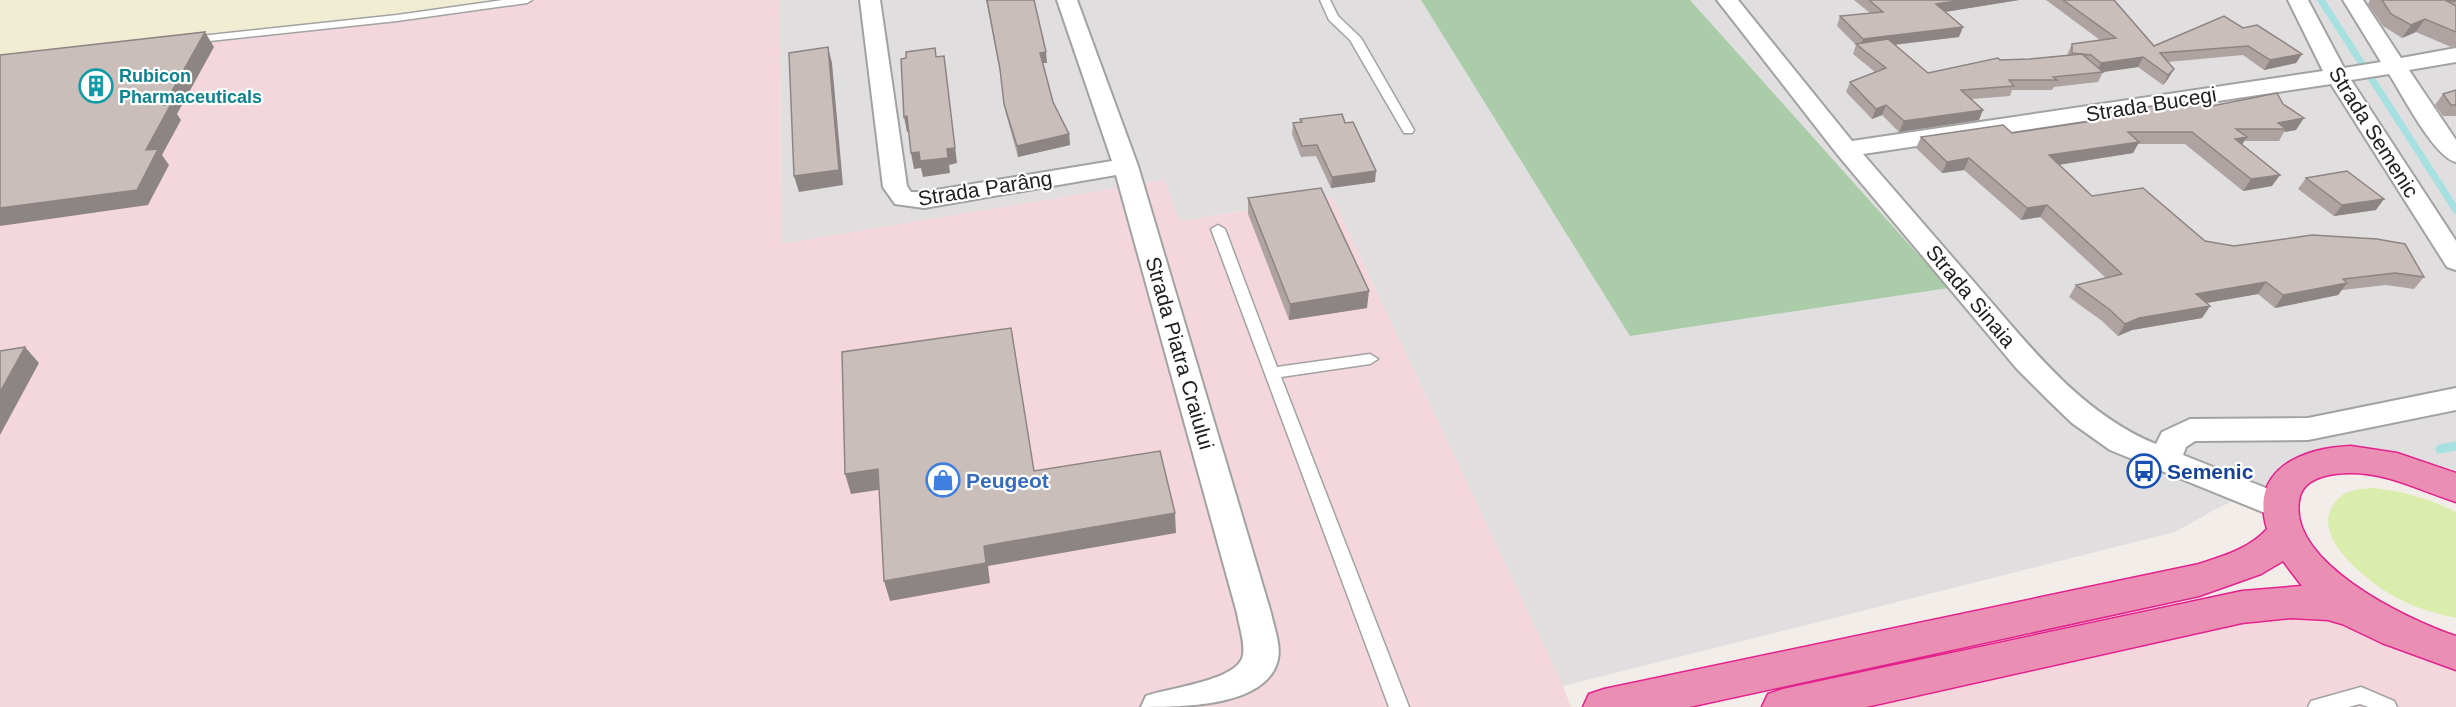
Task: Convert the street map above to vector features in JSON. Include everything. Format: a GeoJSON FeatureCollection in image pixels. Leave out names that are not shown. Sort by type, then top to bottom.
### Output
{"type":"FeatureCollection","features":[{"type":"Feature","properties":{"kind":"highway"},"geometry":{"type":"LineString","coordinates":[[1604,707],[2199,580],[2248,563],[2267,553],[2283,519],[2285,489],[2296,474],[2316,465],[2341,461],[2370,462],[2403,468],[2456,488]]}},
{"type":"Feature","properties":{"kind":"highway"},"geometry":{"type":"LineString","coordinates":[[2283,519],[2301,558],[2326,584],[2358,609],[2396,631]]}},
{"type":"Feature","properties":{"kind":"highway"},"geometry":{"type":"LineString","coordinates":[[1783,707],[2242,607],[2300,602],[2339,607],[2396,631],[2456,652]]}},
{"type":"Feature","properties":{"kind":"street","name":"Strada Parâng"},"geometry":{"type":"LineString","coordinates":[[870,0],[895,188],[904,199],[924,200],[1126,166]]}},
{"type":"Feature","properties":{"kind":"street","name":"Strada Piatra Craiului"},"geometry":{"type":"LineString","coordinates":[[1067,0],[1126,166],[1254,613],[1260,646],[1259,663],[1249,676],[1220,693],[1159,707]]}},
{"type":"Feature","properties":{"kind":"street","name":"Strada Sinaia"},"geometry":{"type":"LineString","coordinates":[[1727,0],[1846,149],[2027,362],[2058,393],[2083,415],[2121,441],[2283,519]]}},
{"type":"Feature","properties":{"kind":"street","name":"Strada Semenic"},"geometry":{"type":"LineString","coordinates":[[2298,0],[2366,70],[2456,261]]}},
{"type":"Feature","properties":{"kind":"street"},"geometry":{"type":"LineString","coordinates":[[2353,0],[2366,70],[2439,135],[2456,154]]}},
{"type":"Feature","properties":{"kind":"street","name":"Strada Bucegi"},"geometry":{"type":"LineString","coordinates":[[1846,149],[2456,55]]}},
{"type":"Feature","properties":{"kind":"street"},"geometry":{"type":"LineString","coordinates":[[2166,461],[2173,440],[2190,430],[2308,429],[2456,399]]}},
{"type":"Feature","properties":{"kind":"lane"},"geometry":{"type":"LineString","coordinates":[[175,42],[397,18],[527,0]]}},
{"type":"Feature","properties":{"kind":"lane"},"geometry":{"type":"LineString","coordinates":[[1325,0],[1333,18],[1354,38],[1408,130]]}},
{"type":"Feature","properties":{"kind":"lane"},"geometry":{"type":"LineString","coordinates":[[1218,229],[1399,707]]}},
{"type":"Feature","properties":{"kind":"lane"},"geometry":{"type":"LineString","coordinates":[[1272,374],[1370,359]]}},
{"type":"Feature","properties":{"kind":"lane"},"geometry":{"type":"LineString","coordinates":[[2318,707],[2361,695],[2387,707]]}},
{"type":"Feature","properties":{"kind":"shaded area"},"geometry":{"type":"Polygon","coordinates":[[[0,0],[529,0],[0,57],[0,0]]]}},
{"type":"Feature","properties":{"kind":"shaded area"},"geometry":{"type":"Polygon","coordinates":[[[529,0],[780,0],[781,244],[1165,180],[1179,221],[1332,197],[1571,707],[0,707],[0,57],[529,0]]]}},
{"type":"Feature","properties":{"kind":"shaded area"},"geometry":{"type":"Polygon","coordinates":[[[780,0],[2456,0],[2456,478],[2331,450],[2282,466],[2265,486],[2214,510],[2175,532],[1563,686],[1332,197],[1178,221],[1165,180],[781,244],[780,0]]]}},
{"type":"Feature","properties":{"kind":"shaded area"},"geometry":{"type":"Polygon","coordinates":[[[2270,604],[2456,652],[2456,707],[1861,707],[2270,604]]]}},
{"type":"Feature","properties":{"kind":"green space"},"geometry":{"type":"Polygon","coordinates":[[[1421,0],[1690,0],[1948,288],[1630,336],[1421,0]]]}},
{"type":"Feature","properties":{"kind":"green space"},"geometry":{"type":"Polygon","coordinates":[[[2372,488],[2415,496],[2456,512],[2456,618],[2420,608],[2388,593],[2363,574],[2340,550],[2332,537],[2328,524],[2330,511],[2338,499],[2346,493],[2372,488]]]}},
{"type":"Feature","properties":{"kind":"building"},"geometry":{"type":"Polygon","coordinates":[[[987,0],[1034,0],[1046,52],[1040,53],[1053,102],[1069,134],[1017,146],[1004,104],[987,0]]]}},
{"type":"Feature","properties":{"kind":"building"},"geometry":{"type":"Polygon","coordinates":[[[1869,0],[1962,0],[1936,4],[1963,27],[1863,39],[1840,16],[1883,12],[1869,0]]]}},
{"type":"Feature","properties":{"kind":"building"},"geometry":{"type":"Polygon","coordinates":[[[2063,0],[2114,0],[2154,46],[2224,16],[2243,28],[2257,25],[2302,54],[2270,60],[2248,46],[2160,53],[2174,69],[2168,75],[2143,57],[2101,63],[2091,55],[2072,53],[2072,44],[2116,38],[2063,0]]]}},
{"type":"Feature","properties":{"kind":"building"},"geometry":{"type":"Polygon","coordinates":[[[2382,0],[2456,0],[2447,1],[2456,6],[2456,32],[2425,19],[2411,25],[2391,14],[2382,0]]]}},
{"type":"Feature","properties":{"kind":"building"},"geometry":{"type":"Polygon","coordinates":[[[205,32],[164,105],[171,104],[146,150],[158,149],[137,190],[0,208],[0,55],[205,32]]]}},
{"type":"Feature","properties":{"kind":"building"},"geometry":{"type":"Polygon","coordinates":[[[1888,39],[1928,73],[1998,58],[2000,60],[2030,59],[2082,54],[2103,72],[2053,77],[2057,80],[2009,80],[2014,86],[1961,90],[1983,110],[1904,121],[1886,105],[1876,109],[1850,82],[1886,68],[1856,44],[1888,39]]]}},
{"type":"Feature","properties":{"kind":"building"},"geometry":{"type":"Polygon","coordinates":[[[828,47],[839,170],[794,176],[789,53],[828,47]]]}},
{"type":"Feature","properties":{"kind":"building"},"geometry":{"type":"Polygon","coordinates":[[[935,48],[936,57],[944,56],[955,148],[947,149],[948,158],[920,161],[919,152],[911,153],[907,116],[904,117],[901,59],[906,58],[906,52],[935,48]]]}},
{"type":"Feature","properties":{"kind":"building"},"geometry":{"type":"Polygon","coordinates":[[[2456,90],[2456,105],[2451,105],[2443,94],[2456,90]]]}},
{"type":"Feature","properties":{"kind":"building"},"geometry":{"type":"Polygon","coordinates":[[[2277,93],[2283,104],[2304,118],[2278,123],[2286,129],[2236,129],[2247,137],[2235,139],[2280,175],[2251,179],[2192,132],[2128,132],[2139,142],[2049,155],[2092,196],[2143,188],[2205,241],[2234,246],[2312,235],[2377,239],[2405,244],[2424,277],[2395,273],[2343,279],[2347,283],[2283,295],[2266,282],[2196,294],[2210,306],[2139,318],[2125,324],[2076,285],[2122,274],[2047,205],[2027,208],[1969,158],[1947,162],[1921,137],[2003,125],[2012,133],[2092,121],[2123,107],[2142,104],[2145,107],[2199,100],[2207,107],[2277,93]]]}},
{"type":"Feature","properties":{"kind":"building"},"geometry":{"type":"Polygon","coordinates":[[[1342,114],[1345,123],[1353,122],[1376,171],[1332,177],[1317,145],[1302,146],[1293,123],[1302,122],[1300,119],[1342,114]]]}},
{"type":"Feature","properties":{"kind":"building"},"geometry":{"type":"Polygon","coordinates":[[[2347,171],[2384,199],[2342,205],[2306,178],[2347,171]]]}},
{"type":"Feature","properties":{"kind":"building"},"geometry":{"type":"Polygon","coordinates":[[[1321,188],[1369,291],[1290,304],[1248,198],[1321,188]]]}},
{"type":"Feature","properties":{"kind":"building","name":"Peugeot"},"geometry":{"type":"Polygon","coordinates":[[[1011,328],[1034,471],[1160,451],[1175,513],[984,546],[986,563],[884,581],[878,469],[845,474],[842,352],[1011,328]]]}},
{"type":"Feature","properties":{"kind":"building"},"geometry":{"type":"Polygon","coordinates":[[[25,347],[0,392],[0,351],[25,347]]]}},
{"type":"Feature","properties":{"kind":"waterway"},"geometry":{"type":"LineString","coordinates":[[2321,0],[2456,210]]}},
{"type":"Feature","properties":{"kind":"waterway"},"geometry":{"type":"LineString","coordinates":[[2440,449],[2456,446]]}},
{"type":"Feature","properties":{"kind":"place","name":"Rubicon Pharmaceuticals"},"geometry":{"type":"Point","coordinates":[96,86]}},
{"type":"Feature","properties":{"kind":"place","name":"Semenic"},"geometry":{"type":"Point","coordinates":[2144,471]}},
{"type":"Feature","properties":{"kind":"place","name":"Peugeot"},"geometry":{"type":"Point","coordinates":[943,480]}}]}
